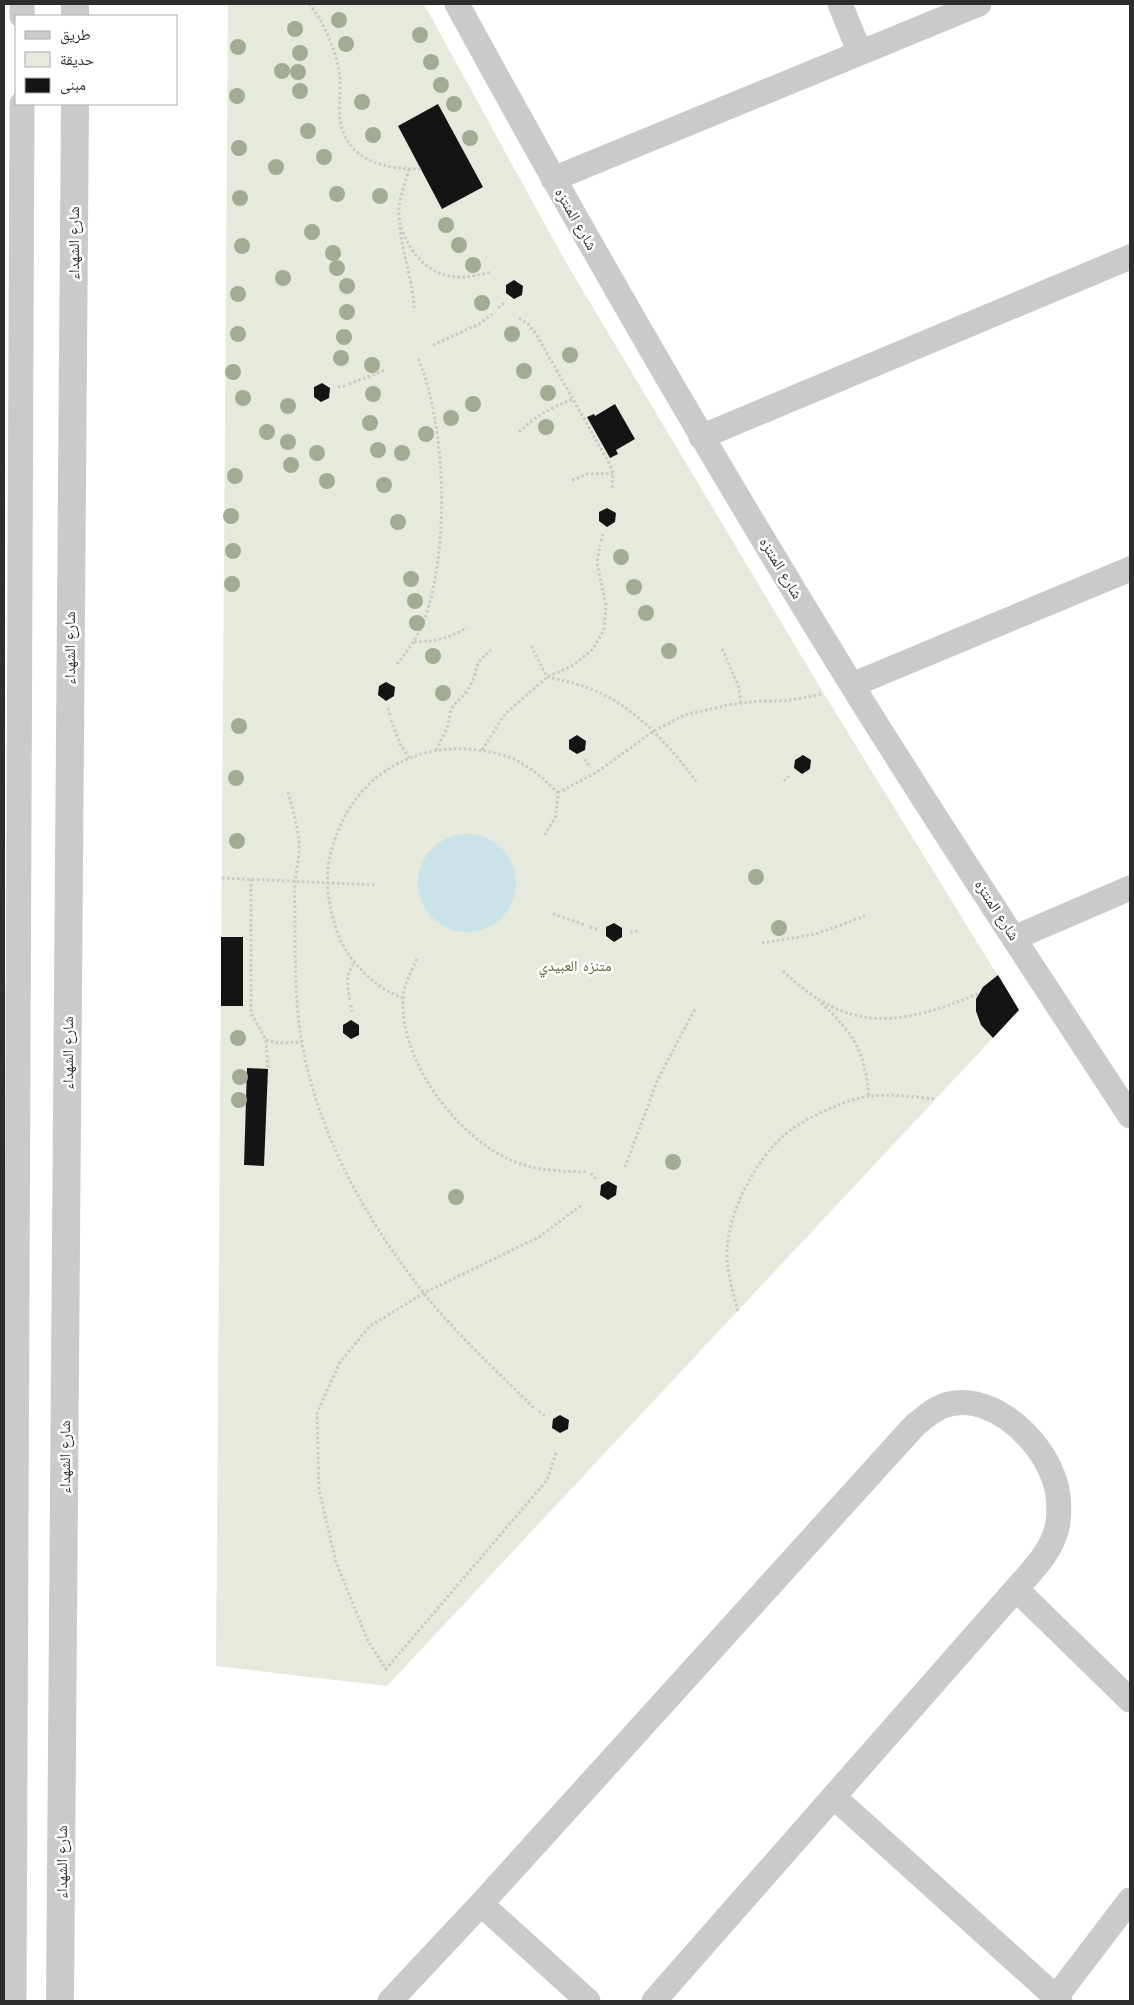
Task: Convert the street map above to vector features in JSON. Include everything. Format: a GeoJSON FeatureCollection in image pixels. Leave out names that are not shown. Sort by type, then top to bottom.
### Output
{"type":"FeatureCollection","features":[{"type":"Feature","properties":{"kind":"street","name":"شارع المنتزه"},"geometry":{"type":"LineString","coordinates":[[457,4],[553,179],[701,437],[852,685],[1130,1116]]}},
{"type":"Feature","properties":{"kind":"street"},"geometry":{"type":"LineString","coordinates":[[840,4],[860,53]]}},
{"type":"Feature","properties":{"kind":"street"},"geometry":{"type":"LineString","coordinates":[[553,179],[979,4]]}},
{"type":"Feature","properties":{"kind":"street"},"geometry":{"type":"LineString","coordinates":[[14,2001],[9,1957],[13,194],[22,105]]}},
{"type":"Feature","properties":{"kind":"street","name":"شارع الشهداء"},"geometry":{"type":"LineString","coordinates":[[60,2001],[74,105]]}},
{"type":"Feature","properties":{"kind":"street"},"geometry":{"type":"LineString","coordinates":[[701,437],[1130,257]]}},
{"type":"Feature","properties":{"kind":"street"},"geometry":{"type":"LineString","coordinates":[[852,685],[1130,569]]}},
{"type":"Feature","properties":{"kind":"street"},"geometry":{"type":"LineString","coordinates":[[1014,938],[1130,888]]}},
{"type":"Feature","properties":{"kind":"street"},"geometry":{"type":"LineString","coordinates":[[390,2001],[481,1904],[915,1426],[930,1413],[944,1406],[956,1403],[987,1407],[1004,1417],[1038,1448],[1051,1470],[1059,1499],[1058,1523],[1051,1544],[1040,1561],[1016,1590],[654,2001]]}},
{"type":"Feature","properties":{"kind":"street"},"geometry":{"type":"LineString","coordinates":[[1016,1590],[1130,1700]]}},
{"type":"Feature","properties":{"kind":"street"},"geometry":{"type":"LineString","coordinates":[[834,1797],[1056,2000],[1130,1900]]}},
{"type":"Feature","properties":{"kind":"street"},"geometry":{"type":"LineString","coordinates":[[481,1904],[588,2001]]}},
{"type":"Feature","properties":{"kind":"path"},"geometry":{"type":"LineString","coordinates":[[309,4],[335,53],[340,76],[340,119],[348,142],[362,156],[376,164],[421,169]]}},
{"type":"Feature","properties":{"kind":"path"},"geometry":{"type":"LineString","coordinates":[[409,169],[402,195],[399,217],[401,243],[413,286],[414,308]]}},
{"type":"Feature","properties":{"kind":"path"},"geometry":{"type":"LineString","coordinates":[[399,217],[404,239],[430,270],[450,276],[470,277],[491,272]]}},
{"type":"Feature","properties":{"kind":"path"},"geometry":{"type":"LineString","coordinates":[[433,345],[478,324],[504,303]]}},
{"type":"Feature","properties":{"kind":"path"},"geometry":{"type":"LineString","coordinates":[[519,318],[528,324],[536,334],[573,398],[613,474],[612,489]]}},
{"type":"Feature","properties":{"kind":"path"},"geometry":{"type":"LineString","coordinates":[[397,664],[414,642],[424,622],[436,576],[441,513],[441,476],[436,427],[427,380],[418,358]]}},
{"type":"Feature","properties":{"kind":"path"},"geometry":{"type":"LineString","coordinates":[[350,384],[385,370]]}},
{"type":"Feature","properties":{"kind":"path"},"geometry":{"type":"LineString","coordinates":[[338,387],[345,386]]}},
{"type":"Feature","properties":{"kind":"path"},"geometry":{"type":"LineString","coordinates":[[519,432],[530,421],[573,398]]}},
{"type":"Feature","properties":{"kind":"path"},"geometry":{"type":"LineString","coordinates":[[572,480],[588,474],[613,474]]}},
{"type":"Feature","properties":{"kind":"path"},"geometry":{"type":"LineString","coordinates":[[482,750],[505,714],[547,677],[572,666],[592,650],[604,630],[606,605],[597,563],[603,534]]}},
{"type":"Feature","properties":{"kind":"path"},"geometry":{"type":"LineString","coordinates":[[414,642],[436,641],[454,636],[467,627]]}},
{"type":"Feature","properties":{"kind":"path"},"geometry":{"type":"LineString","coordinates":[[531,646],[547,677],[589,688],[626,709],[654,731],[696,781]]}},
{"type":"Feature","properties":{"kind":"path"},"geometry":{"type":"LineString","coordinates":[[722,649],[738,685],[741,703]]}},
{"type":"Feature","properties":{"kind":"path"},"geometry":{"type":"LineString","coordinates":[[436,750],[445,732],[453,706],[464,696],[470,687],[479,660],[490,650]]}},
{"type":"Feature","properties":{"kind":"path"},"geometry":{"type":"LineString","coordinates":[[558,793],[591,770],[621,756],[654,731],[684,715],[741,703],[785,701],[824,694],[852,685]]}},
{"type":"Feature","properties":{"kind":"path"},"geometry":{"type":"LineString","coordinates":[[388,708],[400,744],[409,758]]}},
{"type":"Feature","properties":{"kind":"path"},"geometry":{"type":"LineString","coordinates":[[403,998],[392,994],[371,978],[355,962],[337,934],[330,908],[327,883],[328,864],[334,838],[348,809],[366,787],[389,768],[409,758],[444,748],[482,750],[497,753],[522,763],[558,793]]}},
{"type":"Feature","properties":{"kind":"path"},"geometry":{"type":"LineString","coordinates":[[585,759],[591,770]]}},
{"type":"Feature","properties":{"kind":"path"},"geometry":{"type":"LineString","coordinates":[[784,781],[789,776]]}},
{"type":"Feature","properties":{"kind":"path"},"geometry":{"type":"LineString","coordinates":[[288,792],[296,816],[299,841],[299,862],[295,881],[297,1002],[302,1042],[314,1090],[338,1157],[362,1203],[388,1245],[424,1293],[535,1409]]}},
{"type":"Feature","properties":{"kind":"path"},"geometry":{"type":"LineString","coordinates":[[544,836],[556,816],[558,793]]}},
{"type":"Feature","properties":{"kind":"path"},"geometry":{"type":"LineString","coordinates":[[222,878],[376,885]]}},
{"type":"Feature","properties":{"kind":"path"},"geometry":{"type":"LineString","coordinates":[[251,879],[251,1013],[266,1040],[268,1069]]}},
{"type":"Feature","properties":{"kind":"path"},"geometry":{"type":"LineString","coordinates":[[553,914],[585,925]]}},
{"type":"Feature","properties":{"kind":"path"},"geometry":{"type":"LineString","coordinates":[[762,943],[816,934],[865,916]]}},
{"type":"Feature","properties":{"kind":"path"},"geometry":{"type":"LineString","coordinates":[[590,927],[597,929]]}},
{"type":"Feature","properties":{"kind":"path"},"geometry":{"type":"LineString","coordinates":[[630,932],[638,931]]}},
{"type":"Feature","properties":{"kind":"path"},"geometry":{"type":"LineString","coordinates":[[417,959],[406,983],[403,998],[405,1026],[419,1065],[441,1103],[458,1123],[495,1152],[516,1163],[557,1171],[586,1172]]}},
{"type":"Feature","properties":{"kind":"path"},"geometry":{"type":"LineString","coordinates":[[350,1000],[347,977],[350,968],[355,962]]}},
{"type":"Feature","properties":{"kind":"path"},"geometry":{"type":"LineString","coordinates":[[783,972],[842,1022],[856,1044],[866,1071],[869,1097]]}},
{"type":"Feature","properties":{"kind":"path"},"geometry":{"type":"LineString","coordinates":[[817,999],[836,1010],[868,1018],[900,1019],[933,1011],[980,993]]}},
{"type":"Feature","properties":{"kind":"path"},"geometry":{"type":"LineString","coordinates":[[350,1005],[352,1012]]}},
{"type":"Feature","properties":{"kind":"path"},"geometry":{"type":"LineString","coordinates":[[626,1167],[658,1079],[696,1007]]}},
{"type":"Feature","properties":{"kind":"path"},"geometry":{"type":"LineString","coordinates":[[266,1040],[278,1044],[302,1042]]}},
{"type":"Feature","properties":{"kind":"path"},"geometry":{"type":"LineString","coordinates":[[738,1311],[728,1272],[728,1241],[738,1203],[756,1168],[783,1136],[820,1112],[861,1098],[894,1096],[936,1099]]}},
{"type":"Feature","properties":{"kind":"path"},"geometry":{"type":"LineString","coordinates":[[591,1173],[596,1179]]}},
{"type":"Feature","properties":{"kind":"path"},"geometry":{"type":"LineString","coordinates":[[556,1453],[547,1480],[386,1668],[368,1641],[336,1562],[319,1490],[317,1413],[340,1362],[370,1326],[424,1293],[539,1237],[583,1204]]}},
{"type":"Feature","properties":{"kind":"path"},"geometry":{"type":"LineString","coordinates":[[539,1411],[545,1416]]}},
{"type":"Feature","properties":{"kind":"green space","name":"متنزه العبيدي"},"geometry":{"type":"Polygon","coordinates":[[[228,4],[424,4],[564,259],[821,689],[1019,1010],[387,1686],[216,1666],[228,4]]]}},
{"type":"Feature","properties":{"kind":"water"},"geometry":{"type":"Polygon","coordinates":[[[467,834],[486,837],[502,848],[513,864],[516,883],[513,902],[502,918],[486,929],[467,932],[448,929],[432,918],[421,902],[418,883],[421,864],[432,848],[448,837],[467,834]]]}},
{"type":"Feature","properties":{"kind":"building"},"geometry":{"type":"Polygon","coordinates":[[[438,104],[483,187],[442,209],[398,126],[438,104]]]}},
{"type":"Feature","properties":{"kind":"building"},"geometry":{"type":"Polygon","coordinates":[[[514,280],[523,286],[522,295],[514,299],[506,293],[506,285],[514,280]]]}},
{"type":"Feature","properties":{"kind":"building"},"geometry":{"type":"Polygon","coordinates":[[[322,383],[330,388],[329,398],[321,402],[314,397],[314,387],[322,383]]]}},
{"type":"Feature","properties":{"kind":"building"},"geometry":{"type":"Polygon","coordinates":[[[615,404],[635,439],[616,450],[618,454],[610,458],[587,417],[594,414],[595,416],[615,404]]]}},
{"type":"Feature","properties":{"kind":"building"},"geometry":{"type":"Polygon","coordinates":[[[607,508],[616,513],[615,522],[607,527],[599,521],[599,512],[607,508]]]}},
{"type":"Feature","properties":{"kind":"building"},"geometry":{"type":"Polygon","coordinates":[[[386,682],[395,687],[394,696],[386,701],[378,695],[379,686],[386,682]]]}},
{"type":"Feature","properties":{"kind":"building"},"geometry":{"type":"Polygon","coordinates":[[[577,735],[586,741],[585,750],[577,754],[569,749],[569,740],[577,735]]]}},
{"type":"Feature","properties":{"kind":"building"},"geometry":{"type":"Polygon","coordinates":[[[803,755],[811,760],[810,769],[802,774],[794,768],[795,760],[803,755]]]}},
{"type":"Feature","properties":{"kind":"building"},"geometry":{"type":"Polygon","coordinates":[[[614,923],[622,928],[622,937],[614,942],[606,936],[606,927],[614,923]]]}},
{"type":"Feature","properties":{"kind":"building"},"geometry":{"type":"Polygon","coordinates":[[[221,937],[243,937],[243,1006],[221,1006],[221,937]]]}},
{"type":"Feature","properties":{"kind":"building"},"geometry":{"type":"Polygon","coordinates":[[[998,975],[1019,1010],[993,1038],[981,1025],[976,1011],[976,999],[983,987],[998,975]]]}},
{"type":"Feature","properties":{"kind":"building"},"geometry":{"type":"Polygon","coordinates":[[[351,1020],[359,1025],[359,1035],[351,1039],[343,1033],[343,1025],[351,1020]]]}},
{"type":"Feature","properties":{"kind":"building"},"geometry":{"type":"Polygon","coordinates":[[[247,1068],[268,1069],[264,1166],[244,1165],[247,1068]]]}},
{"type":"Feature","properties":{"kind":"building"},"geometry":{"type":"Polygon","coordinates":[[[608,1181],[617,1186],[616,1195],[608,1200],[600,1195],[601,1185],[608,1181]]]}},
{"type":"Feature","properties":{"kind":"building"},"geometry":{"type":"Polygon","coordinates":[[[560,1415],[569,1420],[568,1429],[560,1433],[552,1428],[553,1419],[560,1415]]]}}]}
